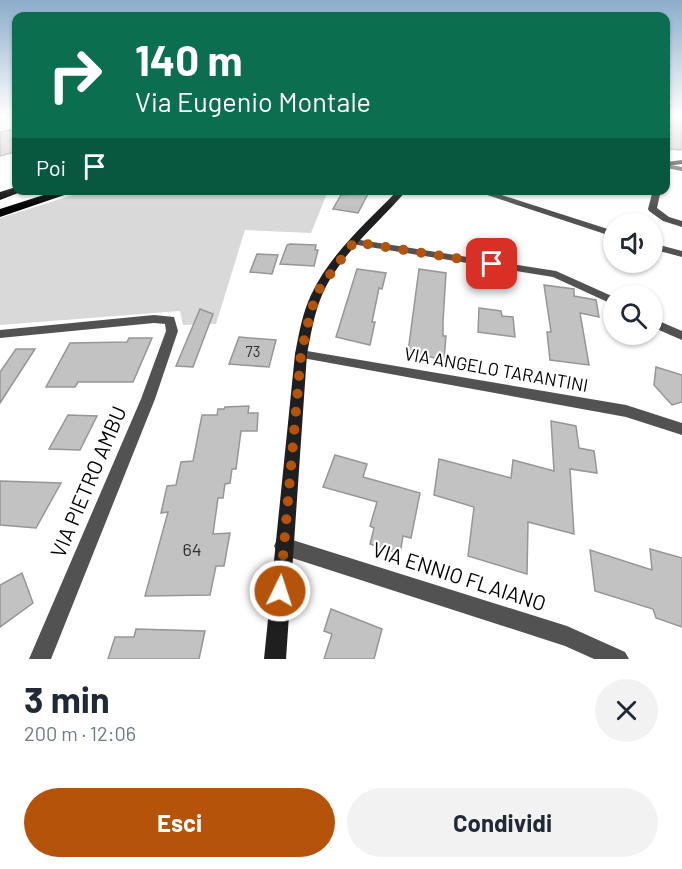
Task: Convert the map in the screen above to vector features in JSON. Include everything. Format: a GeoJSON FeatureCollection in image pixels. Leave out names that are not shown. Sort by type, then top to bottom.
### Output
{"type":"FeatureCollection","features":[{"type":"Feature","properties":{"kind":"highway"},"geometry":{"type":"LineString","coordinates":[[0,204],[32,195]]}},
{"type":"Feature","properties":{"kind":"highway"},"geometry":{"type":"LineString","coordinates":[[0,213],[57,195]]}},
{"type":"Feature","properties":{"kind":"street"},"geometry":{"type":"LineString","coordinates":[[275,659],[301,354],[311,310],[320,288],[354,242],[398,195]]}},
{"type":"Feature","properties":{"kind":"street"},"geometry":{"type":"LineString","coordinates":[[492,195],[603,230]]}},
{"type":"Feature","properties":{"kind":"street"},"geometry":{"type":"LineString","coordinates":[[656,195],[652,209],[666,219],[682,224]]}},
{"type":"Feature","properties":{"kind":"street"},"geometry":{"type":"LineString","coordinates":[[354,242],[556,274],[603,297]]}},
{"type":"Feature","properties":{"kind":"street"},"geometry":{"type":"LineString","coordinates":[[663,249],[682,254]]}},
{"type":"Feature","properties":{"kind":"street","name":"VIA PIETRO AMBU"},"geometry":{"type":"LineString","coordinates":[[0,334],[154,319],[170,321],[172,331],[148,399],[40,659]]}},
{"type":"Feature","properties":{"kind":"street"},"geometry":{"type":"LineString","coordinates":[[663,326],[682,336]]}},
{"type":"Feature","properties":{"kind":"street","name":"VIA ANGELO TARANTINI"},"geometry":{"type":"LineString","coordinates":[[301,354],[626,411],[682,429]]}},
{"type":"Feature","properties":{"kind":"street","name":"VIA ENNIO FLAIANO"},"geometry":{"type":"LineString","coordinates":[[284,546],[567,636],[618,659]]}},
{"type":"Feature","properties":{"kind":"shaded area"},"geometry":{"type":"Polygon","coordinates":[[[73,195],[326,195],[311,233],[245,230],[216,324],[183,325],[180,311],[0,325],[0,218],[73,195]]]}},
{"type":"Feature","properties":{"kind":"building"},"geometry":{"type":"Polygon","coordinates":[[[0,146],[12,146],[12,153],[0,156],[0,146]]]}},
{"type":"Feature","properties":{"kind":"building"},"geometry":{"type":"Polygon","coordinates":[[[670,146],[682,146],[682,150],[670,149],[670,146]]]}},
{"type":"Feature","properties":{"kind":"building"},"geometry":{"type":"Polygon","coordinates":[[[341,195],[367,195],[358,213],[333,209],[341,195]]]}},
{"type":"Feature","properties":{"kind":"building"},"geometry":{"type":"Polygon","coordinates":[[[287,245],[316,245],[315,250],[318,250],[314,266],[280,264],[287,245]]]}},
{"type":"Feature","properties":{"kind":"building"},"geometry":{"type":"Polygon","coordinates":[[[257,254],[278,255],[272,274],[250,272],[257,254]]]}},
{"type":"Feature","properties":{"kind":"building"},"geometry":{"type":"Polygon","coordinates":[[[357,269],[386,273],[382,289],[379,288],[370,345],[336,337],[357,269]]]}},
{"type":"Feature","properties":{"kind":"building"},"geometry":{"type":"Polygon","coordinates":[[[419,269],[446,273],[443,321],[443,336],[446,336],[444,360],[408,352],[419,269]]]}},
{"type":"Feature","properties":{"kind":"building"},"geometry":{"type":"Polygon","coordinates":[[[544,285],[574,289],[574,296],[596,300],[599,317],[580,313],[589,365],[550,360],[547,332],[551,332],[544,285]]]}},
{"type":"Feature","properties":{"kind":"building"},"geometry":{"type":"Polygon","coordinates":[[[479,308],[501,311],[502,316],[513,317],[515,337],[478,332],[479,308]]]}},
{"type":"Feature","properties":{"kind":"building"},"geometry":{"type":"Polygon","coordinates":[[[200,309],[213,314],[193,367],[176,366],[200,309]]]}},
{"type":"Feature","properties":{"kind":"building"},"geometry":{"type":"Polygon","coordinates":[[[239,337],[276,340],[269,367],[229,364],[239,337]]]}},
{"type":"Feature","properties":{"kind":"building"},"geometry":{"type":"Polygon","coordinates":[[[129,338],[152,338],[133,382],[78,382],[75,387],[46,387],[70,343],[127,342],[129,338]]]}},
{"type":"Feature","properties":{"kind":"building"},"geometry":{"type":"Polygon","coordinates":[[[16,349],[35,349],[0,403],[0,372],[16,349]]]}},
{"type":"Feature","properties":{"kind":"building"},"geometry":{"type":"Polygon","coordinates":[[[656,367],[682,375],[682,402],[672,405],[654,385],[656,367]]]}},
{"type":"Feature","properties":{"kind":"building"},"geometry":{"type":"Polygon","coordinates":[[[249,406],[248,413],[258,413],[257,431],[241,431],[236,469],[232,469],[230,483],[225,484],[223,498],[218,498],[213,534],[230,533],[224,566],[216,566],[210,595],[145,596],[168,512],[161,513],[167,486],[176,485],[181,462],[193,461],[202,415],[217,415],[218,409],[225,407],[249,406]]]}},
{"type":"Feature","properties":{"kind":"building"},"geometry":{"type":"Polygon","coordinates":[[[68,415],[97,416],[80,450],[49,449],[68,415]]]}},
{"type":"Feature","properties":{"kind":"building"},"geometry":{"type":"Polygon","coordinates":[[[551,421],[576,426],[579,448],[594,451],[597,473],[570,469],[574,534],[528,522],[527,574],[468,556],[474,507],[434,495],[439,459],[511,478],[513,460],[554,471],[551,421]]]}},
{"type":"Feature","properties":{"kind":"building"},"geometry":{"type":"Polygon","coordinates":[[[335,455],[367,464],[363,477],[420,493],[411,538],[403,536],[400,554],[370,544],[374,528],[370,526],[377,502],[323,487],[335,455]]]}},
{"type":"Feature","properties":{"kind":"building"},"geometry":{"type":"Polygon","coordinates":[[[0,481],[61,483],[36,528],[0,525],[0,481]]]}},
{"type":"Feature","properties":{"kind":"building"},"geometry":{"type":"Polygon","coordinates":[[[650,549],[682,558],[682,627],[656,618],[653,609],[595,591],[590,550],[652,570],[650,549]]]}},
{"type":"Feature","properties":{"kind":"building"},"geometry":{"type":"Polygon","coordinates":[[[22,573],[33,603],[0,627],[0,585],[22,573]]]}},
{"type":"Feature","properties":{"kind":"building"},"geometry":{"type":"Polygon","coordinates":[[[331,609],[382,629],[374,659],[324,659],[332,634],[324,631],[331,609]]]}},
{"type":"Feature","properties":{"kind":"building"},"geometry":{"type":"Polygon","coordinates":[[[136,629],[205,631],[199,659],[108,659],[115,637],[134,637],[136,629]]]}},
{"type":"Feature","properties":{"kind":"route"},"geometry":{"type":"LineString","coordinates":[[280,591],[301,354],[311,310],[320,288],[354,242],[492,264]]}}]}
